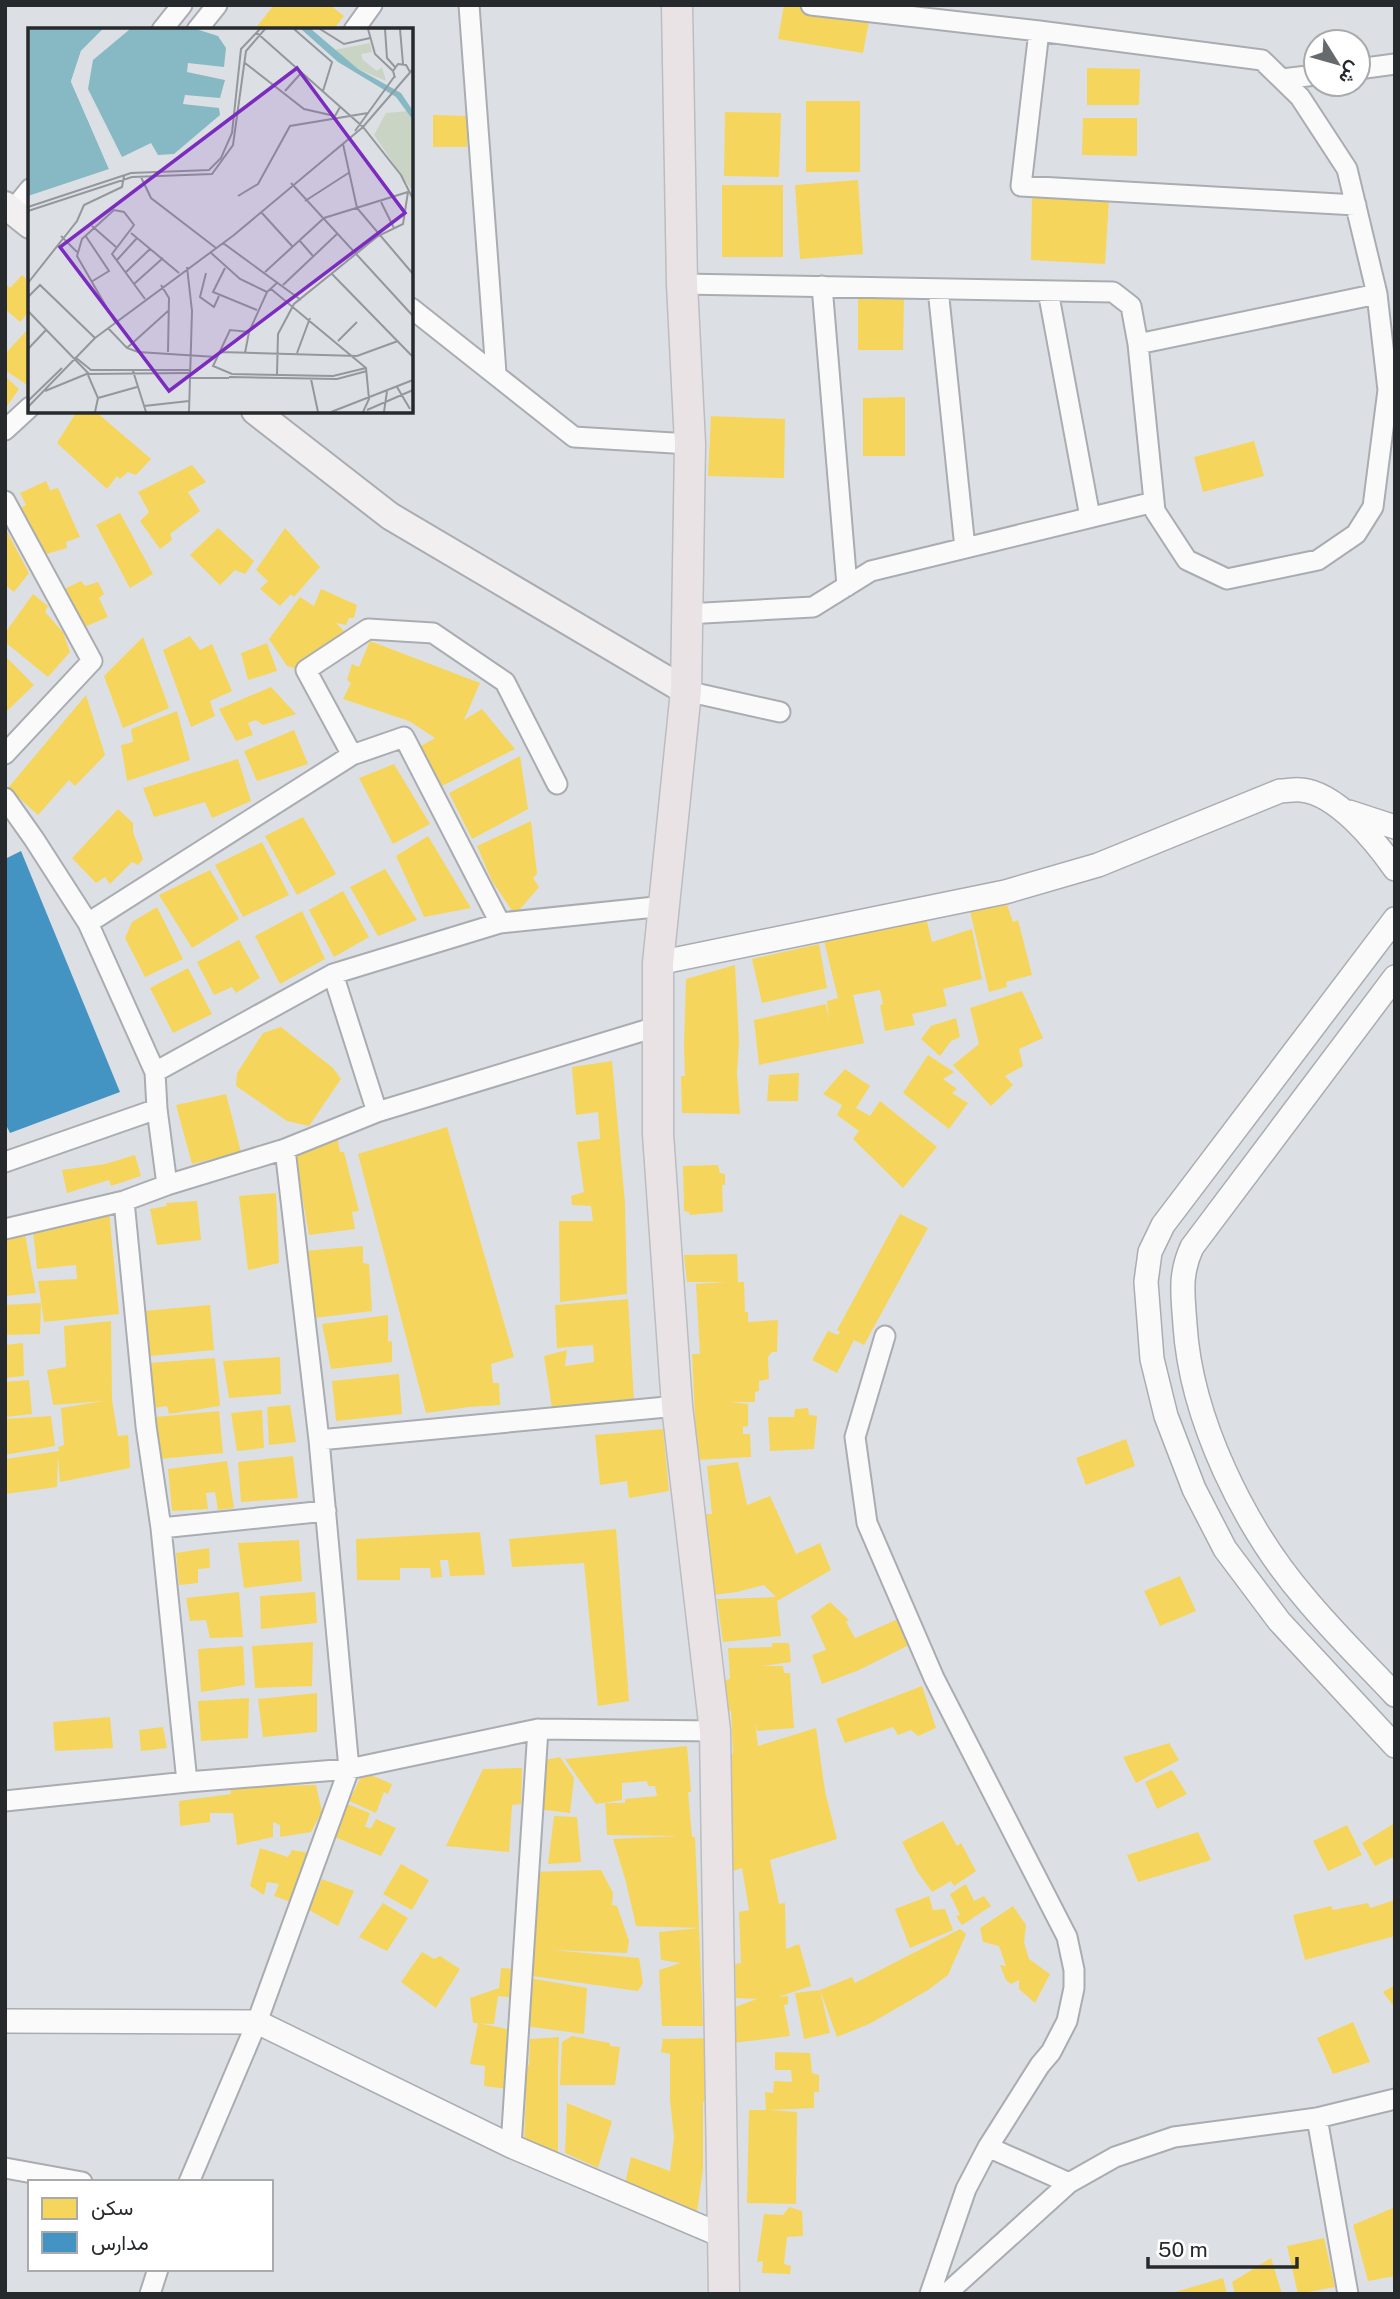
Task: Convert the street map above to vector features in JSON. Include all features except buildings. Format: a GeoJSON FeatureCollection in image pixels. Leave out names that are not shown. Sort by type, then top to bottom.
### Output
{"type":"FeatureCollection","features":[{"type":"Feature","properties":{"kind":"main road"},"geometry":{"type":"LineString","coordinates":[[677,5],[682,284],[690,444],[686,691],[658,962],[658,1134],[677,1406],[715,1731],[724,2294]]}},
{"type":"Feature","properties":{"kind":"main road"},"geometry":{"type":"LineString","coordinates":[[258,413],[390,516],[686,691]]}},
{"type":"Feature","properties":{"kind":"street"},"geometry":{"type":"LineString","coordinates":[[164,28],[182,5]]}},
{"type":"Feature","properties":{"kind":"street"},"geometry":{"type":"LineString","coordinates":[[199,28],[217,5]]}},
{"type":"Feature","properties":{"kind":"street"},"geometry":{"type":"LineString","coordinates":[[355,28],[372,5]]}},
{"type":"Feature","properties":{"kind":"street"},"geometry":{"type":"LineString","coordinates":[[468,5],[496,373]]}},
{"type":"Feature","properties":{"kind":"street"},"geometry":{"type":"LineString","coordinates":[[682,284],[1113,292],[1131,306],[1139,344],[1155,511],[1187,560],[1227,579],[1318,560],[1356,534],[1373,507],[1388,390],[1377,294],[1356,205],[1347,169],[1300,97],[1262,61],[1038,31],[811,5]]}},
{"type":"Feature","properties":{"kind":"street"},"geometry":{"type":"LineString","coordinates":[[1038,31],[1021,186],[1356,205]]}},
{"type":"Feature","properties":{"kind":"street"},"geometry":{"type":"LineString","coordinates":[[1372,67],[1395,64]]}},
{"type":"Feature","properties":{"kind":"street"},"geometry":{"type":"LineString","coordinates":[[1282,79],[1302,77]]}},
{"type":"Feature","properties":{"kind":"street"},"geometry":{"type":"LineString","coordinates":[[16,213],[28,192]]}},
{"type":"Feature","properties":{"kind":"street"},"geometry":{"type":"LineString","coordinates":[[822,286],[847,586]]}},
{"type":"Feature","properties":{"kind":"street"},"geometry":{"type":"LineString","coordinates":[[938,289],[965,548]]}},
{"type":"Feature","properties":{"kind":"street"},"geometry":{"type":"LineString","coordinates":[[1048,291],[1090,517]]}},
{"type":"Feature","properties":{"kind":"street"},"geometry":{"type":"LineString","coordinates":[[1139,344],[1377,294]]}},
{"type":"Feature","properties":{"kind":"street"},"geometry":{"type":"LineString","coordinates":[[413,310],[575,437],[690,444]]}},
{"type":"Feature","properties":{"kind":"street"},"geometry":{"type":"LineString","coordinates":[[5,430],[28,409]]}},
{"type":"Feature","properties":{"kind":"street"},"geometry":{"type":"LineString","coordinates":[[5,501],[92,662],[5,754]]}},
{"type":"Feature","properties":{"kind":"street"},"geometry":{"type":"LineString","coordinates":[[686,614],[813,607],[870,570],[1154,502]]}},
{"type":"Feature","properties":{"kind":"street"},"geometry":{"type":"LineString","coordinates":[[352,755],[306,670],[368,629],[433,633],[505,682],[557,784]]}},
{"type":"Feature","properties":{"kind":"street"},"geometry":{"type":"LineString","coordinates":[[686,691],[780,712]]}},
{"type":"Feature","properties":{"kind":"street"},"geometry":{"type":"LineString","coordinates":[[88,923],[352,755],[404,737],[500,923]]}},
{"type":"Feature","properties":{"kind":"street"},"geometry":{"type":"LineString","coordinates":[[658,962],[1005,892],[1098,865],[1280,791],[1301,790],[1321,795],[1377,844],[1395,869]]}},
{"type":"Feature","properties":{"kind":"street"},"geometry":{"type":"LineString","coordinates":[[5,797],[88,923],[155,1072],[167,1185]]}},
{"type":"Feature","properties":{"kind":"street"},"geometry":{"type":"LineString","coordinates":[[1340,809],[1395,827]]}},
{"type":"Feature","properties":{"kind":"street"},"geometry":{"type":"LineString","coordinates":[[155,1072],[333,974],[500,923],[665,906]]}},
{"type":"Feature","properties":{"kind":"street"},"geometry":{"type":"LineString","coordinates":[[1395,919],[1163,1225],[1150,1252],[1146,1282],[1152,1359],[1166,1416],[1194,1489],[1225,1549],[1279,1621],[1395,1746]]}},
{"type":"Feature","properties":{"kind":"street"},"geometry":{"type":"LineString","coordinates":[[333,974],[377,1112]]}},
{"type":"Feature","properties":{"kind":"street"},"geometry":{"type":"LineString","coordinates":[[1395,977],[1192,1247],[1185,1262],[1182,1279],[1186,1348],[1201,1408],[1225,1471],[1254,1529],[1303,1597],[1395,1695]]}},
{"type":"Feature","properties":{"kind":"street"},"geometry":{"type":"LineString","coordinates":[[5,1229],[124,1201],[285,1149],[377,1112],[659,1026]]}},
{"type":"Feature","properties":{"kind":"street"},"geometry":{"type":"LineString","coordinates":[[5,1162],[157,1108]]}},
{"type":"Feature","properties":{"kind":"street"},"geometry":{"type":"LineString","coordinates":[[190,2180],[257,2022],[349,1769],[327,1511],[285,1149]]}},
{"type":"Feature","properties":{"kind":"street"},"geometry":{"type":"LineString","coordinates":[[124,1201],[146,1426],[161,1528],[187,1782]]}},
{"type":"Feature","properties":{"kind":"street"},"geometry":{"type":"LineString","coordinates":[[885,1336],[855,1437],[867,1523],[934,1678],[1068,1937],[1074,1988],[1063,2029],[1051,2052],[988,2147],[966,2189],[930,2294]]}},
{"type":"Feature","properties":{"kind":"street"},"geometry":{"type":"LineString","coordinates":[[319,1440],[677,1406]]}},
{"type":"Feature","properties":{"kind":"street"},"geometry":{"type":"LineString","coordinates":[[161,1528],[327,1511]]}},
{"type":"Feature","properties":{"kind":"street"},"geometry":{"type":"LineString","coordinates":[[5,1801],[349,1769],[538,1729],[715,1731]]}},
{"type":"Feature","properties":{"kind":"street"},"geometry":{"type":"LineString","coordinates":[[511,2146],[538,1729]]}},
{"type":"Feature","properties":{"kind":"street"},"geometry":{"type":"LineString","coordinates":[[5,2021],[257,2022],[511,2146],[723,2236]]}},
{"type":"Feature","properties":{"kind":"street"},"geometry":{"type":"LineString","coordinates":[[946,2294],[1069,2183],[1115,2157],[1174,2137],[1317,2118],[1395,2099]]}},
{"type":"Feature","properties":{"kind":"street"},"geometry":{"type":"LineString","coordinates":[[1317,2118],[1348,2294]]}},
{"type":"Feature","properties":{"kind":"street"},"geometry":{"type":"LineString","coordinates":[[988,2147],[1069,2183]]}},
{"type":"Feature","properties":{"kind":"street"},"geometry":{"type":"LineString","coordinates":[[5,2168],[71,2180]]}},
{"type":"Feature","properties":{"kind":"street"},"geometry":{"type":"LineString","coordinates":[[150,2294],[157,2271]]}}]}
